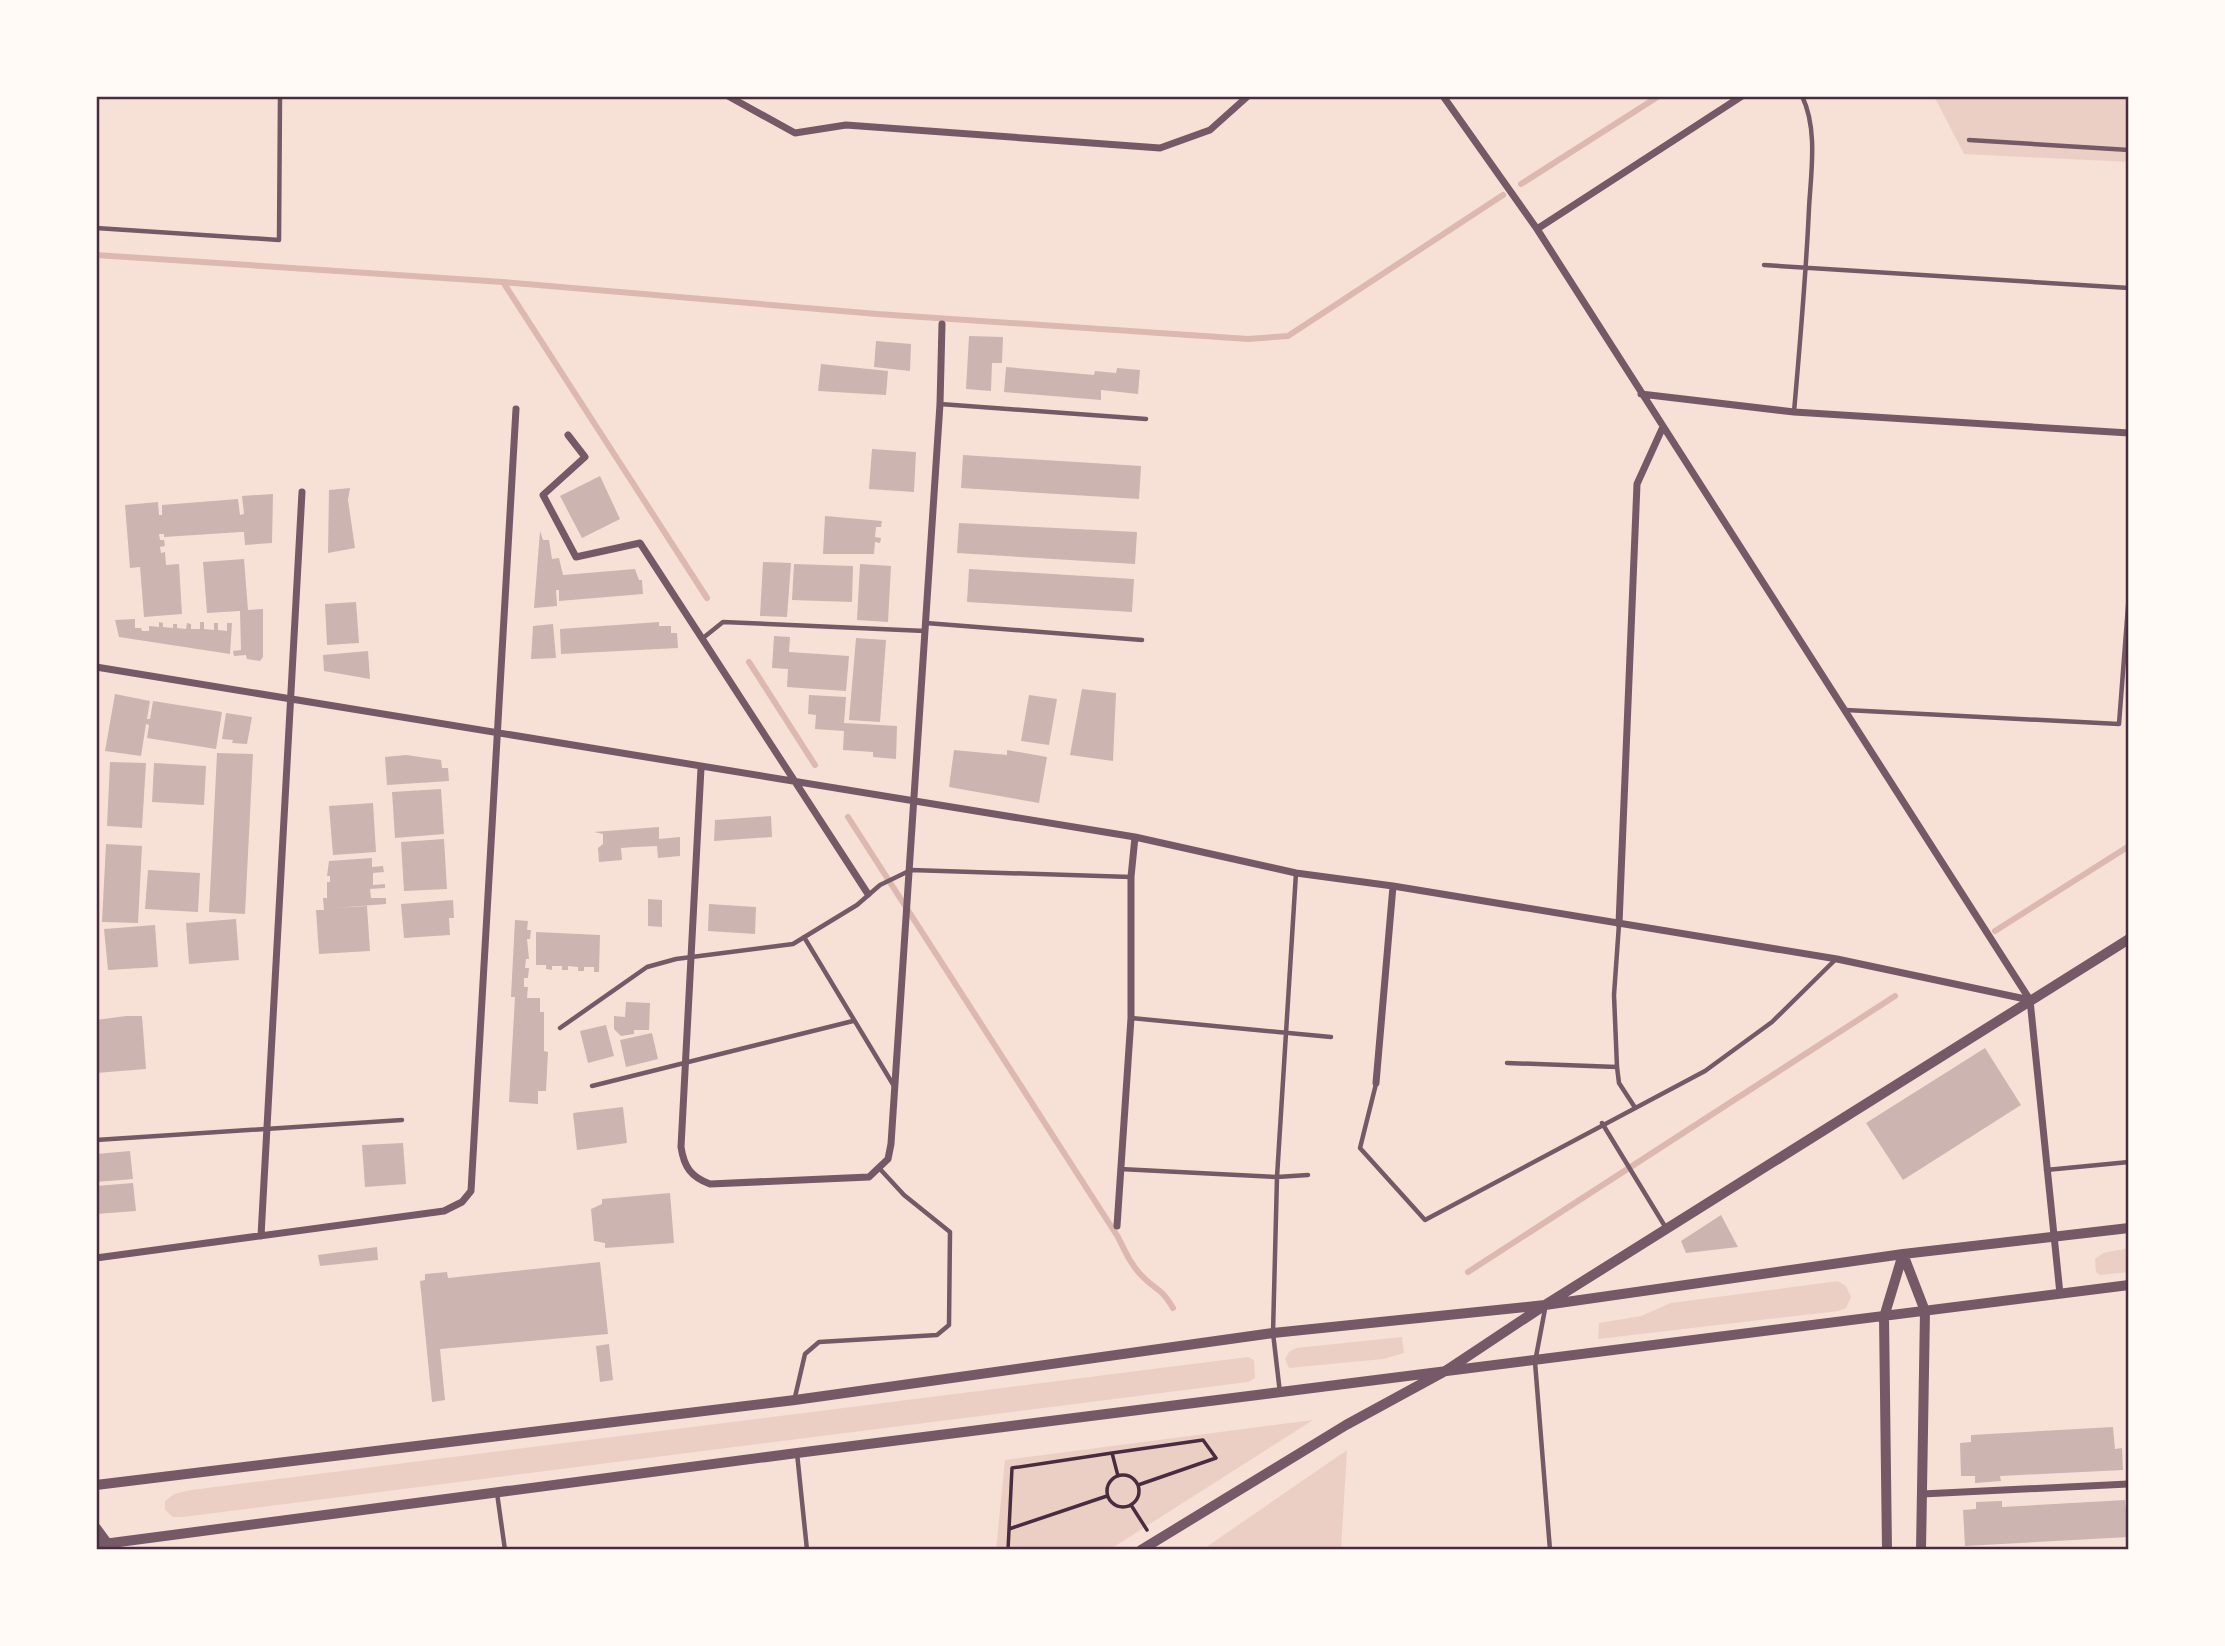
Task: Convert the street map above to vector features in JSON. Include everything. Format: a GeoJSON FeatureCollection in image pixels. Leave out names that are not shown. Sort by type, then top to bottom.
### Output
{"type":"FeatureCollection","features":[{"type":"Feature","properties":{"kind":"street"},"geometry":{"type":"LineString","coordinates":[[728,96],[795,133],[846,125],[1160,148],[1210,130],[1248,96]]}},
{"type":"Feature","properties":{"kind":"street"},"geometry":{"type":"LineString","coordinates":[[1443,96],[1536,229],[2030,1000],[2045,1170],[2060,1294]]}},
{"type":"Feature","properties":{"kind":"street"},"geometry":{"type":"LineString","coordinates":[[1536,229],[1742,96]]}},
{"type":"Feature","properties":{"kind":"street"},"geometry":{"type":"LineString","coordinates":[[701,768],[681,1147],[688,1170],[698,1180],[710,1184],[869,1177],[888,1159],[891,1144],[940,404],[942,324]]}},
{"type":"Feature","properties":{"kind":"street"},"geometry":{"type":"LineString","coordinates":[[1641,394],[1794,412],[2129,432]]}},
{"type":"Feature","properties":{"kind":"street"},"geometry":{"type":"LineString","coordinates":[[96,1258],[444,1211],[462,1202],[471,1191],[516,409]]}},
{"type":"Feature","properties":{"kind":"street"},"geometry":{"type":"LineString","coordinates":[[1619,924],[1637,484],[1662,429]]}},
{"type":"Feature","properties":{"kind":"street"},"geometry":{"type":"LineString","coordinates":[[568,435],[585,457],[543,495],[576,557],[640,543],[868,894]]}},
{"type":"Feature","properties":{"kind":"street"},"geometry":{"type":"LineString","coordinates":[[261,1236],[302,492]]}},
{"type":"Feature","properties":{"kind":"street"},"geometry":{"type":"LineString","coordinates":[[96,667],[497,735],[1135,837],[1296,873],[1393,886],[1837,958],[2030,1000]]}},
{"type":"Feature","properties":{"kind":"street"},"geometry":{"type":"LineString","coordinates":[[1117,1226],[1131,1018],[1131,877],[1135,837]]}},
{"type":"Feature","properties":{"kind":"street"},"geometry":{"type":"LineString","coordinates":[[1376,1083],[1393,886]]}},
{"type":"Feature","properties":{"kind":"street"},"geometry":{"type":"LineString","coordinates":[[1141,1550],[1346,1425],[1447,1370],[1545,1305],[2129,939]]}},
{"type":"Feature","properties":{"kind":"street"},"geometry":{"type":"LineString","coordinates":[[96,1485],[794,1400],[1273,1333],[1545,1305],[1903,1254],[2129,1228]]}},
{"type":"Feature","properties":{"kind":"street"},"geometry":{"type":"LineString","coordinates":[[1903,1254],[1924,1311],[1921,1550]]}},
{"type":"Feature","properties":{"kind":"street"},"geometry":{"type":"LineString","coordinates":[[1887,1550],[1884,1317],[1903,1254]]}},
{"type":"Feature","properties":{"kind":"street"},"geometry":{"type":"LineString","coordinates":[[96,1545],[110,1546],[797,1453],[1447,1370],[1535,1362],[2129,1286]]}},
{"type":"Feature","properties":{"kind":"street"},"geometry":{"type":"LineString","coordinates":[[1922,1494],[2128,1484]]}},
{"type":"Feature","properties":{"kind":"street"},"geometry":{"type":"LineString","coordinates":[[96,1528],[110,1546]]}},
{"type":"Feature","properties":{"kind":"lane"},"geometry":{"type":"LineString","coordinates":[[96,228],[279,240],[280,96]]}},
{"type":"Feature","properties":{"kind":"lane"},"geometry":{"type":"LineString","coordinates":[[1794,412],[1812,152],[1808,109],[1802,96]]}},
{"type":"Feature","properties":{"kind":"lane"},"geometry":{"type":"LineString","coordinates":[[1969,140],[2129,150]]}},
{"type":"Feature","properties":{"kind":"lane"},"geometry":{"type":"LineString","coordinates":[[1765,265],[2129,288]]}},
{"type":"Feature","properties":{"kind":"lane"},"geometry":{"type":"LineString","coordinates":[[940,404],[1146,419]]}},
{"type":"Feature","properties":{"kind":"lane"},"geometry":{"type":"LineString","coordinates":[[1845,710],[2119,724],[2129,593]]}},
{"type":"Feature","properties":{"kind":"lane"},"geometry":{"type":"LineString","coordinates":[[702,639],[723,622],[925,627],[1142,640]]}},
{"type":"Feature","properties":{"kind":"lane"},"geometry":{"type":"LineString","coordinates":[[560,1028],[648,967],[691,958],[793,944],[857,905],[880,885],[911,870],[1131,877]]}},
{"type":"Feature","properties":{"kind":"lane"},"geometry":{"type":"LineString","coordinates":[[1280,1393],[1273,1333],[1277,1177],[1296,873]]}},
{"type":"Feature","properties":{"kind":"lane"},"geometry":{"type":"LineString","coordinates":[[1619,924],[1614,995],[1617,1067],[1619,1083],[1634,1106]]}},
{"type":"Feature","properties":{"kind":"lane"},"geometry":{"type":"LineString","coordinates":[[804,937],[851,1010],[853,1021],[894,1087]]}},
{"type":"Feature","properties":{"kind":"lane"},"geometry":{"type":"LineString","coordinates":[[1376,1083],[1360,1148],[1425,1220],[1705,1070],[1761,1030],[1837,958]]}},
{"type":"Feature","properties":{"kind":"lane"},"geometry":{"type":"LineString","coordinates":[[1131,1018],[1331,1037]]}},
{"type":"Feature","properties":{"kind":"lane"},"geometry":{"type":"LineString","coordinates":[[592,1086],[853,1021]]}},
{"type":"Feature","properties":{"kind":"lane"},"geometry":{"type":"LineString","coordinates":[[1507,1063],[1617,1067]]}},
{"type":"Feature","properties":{"kind":"lane"},"geometry":{"type":"LineString","coordinates":[[96,1140],[402,1119]]}},
{"type":"Feature","properties":{"kind":"lane"},"geometry":{"type":"LineString","coordinates":[[1602,1123],[1666,1229]]}},
{"type":"Feature","properties":{"kind":"lane"},"geometry":{"type":"LineString","coordinates":[[2045,1170],[2129,1162]]}},
{"type":"Feature","properties":{"kind":"lane"},"geometry":{"type":"LineString","coordinates":[[794,1400],[805,1354],[819,1342],[937,1335],[949,1325],[950,1232],[904,1195],[880,1169]]}},
{"type":"Feature","properties":{"kind":"lane"},"geometry":{"type":"LineString","coordinates":[[1119,1169],[1277,1177],[1308,1175]]}},
{"type":"Feature","properties":{"kind":"lane"},"geometry":{"type":"LineString","coordinates":[[1545,1305],[1535,1362],[1550,1550]]}},
{"type":"Feature","properties":{"kind":"lane"},"geometry":{"type":"LineString","coordinates":[[797,1453],[807,1550]]}},
{"type":"Feature","properties":{"kind":"lane"},"geometry":{"type":"LineString","coordinates":[[496,1493],[505,1550]]}},
{"type":"Feature","properties":{"kind":"path"},"geometry":{"type":"LineString","coordinates":[[1008,1550],[1012,1468],[1203,1440],[1216,1458],[1138,1485]]}},
{"type":"Feature","properties":{"kind":"path"},"geometry":{"type":"LineString","coordinates":[[1112,1453],[1118,1476]]}},
{"type":"Feature","properties":{"kind":"path"},"geometry":{"type":"LineString","coordinates":[[1118,1476],[1130,1476],[1138,1485],[1139,1496],[1132,1505],[1117,1506],[1107,1496],[1108,1483],[1118,1476]]}},
{"type":"Feature","properties":{"kind":"path"},"geometry":{"type":"LineString","coordinates":[[1009,1529],[1107,1496]]}},
{"type":"Feature","properties":{"kind":"path"},"geometry":{"type":"LineString","coordinates":[[1132,1505],[1153,1541]]}},
{"type":"Feature","properties":{"kind":"shaded area"},"geometry":{"type":"Polygon","coordinates":[[[1934,96],[2129,96],[2129,162],[1964,154],[1934,96]]]}},
{"type":"Feature","properties":{"kind":"shaded area"},"geometry":{"type":"Polygon","coordinates":[[[2129,1248],[2129,1272],[2100,1275],[2096,1272],[2095,1259],[2103,1253],[2129,1248]]]}},
{"type":"Feature","properties":{"kind":"shaded area"},"geometry":{"type":"Polygon","coordinates":[[[1838,1281],[1846,1286],[1851,1297],[1846,1308],[1839,1311],[1598,1339],[1599,1323],[1641,1316],[1671,1303],[1838,1281]]]}},
{"type":"Feature","properties":{"kind":"shaded area"},"geometry":{"type":"Polygon","coordinates":[[[1402,1337],[1404,1353],[1383,1359],[1289,1368],[1285,1359],[1289,1352],[1296,1348],[1402,1337]]]}},
{"type":"Feature","properties":{"kind":"shaded area"},"geometry":{"type":"Polygon","coordinates":[[[1248,1357],[1254,1360],[1255,1378],[1248,1382],[183,1517],[173,1517],[165,1510],[165,1501],[174,1494],[191,1490],[1248,1357]]]}},
{"type":"Feature","properties":{"kind":"shaded area"},"geometry":{"type":"Polygon","coordinates":[[[1313,1420],[1109,1550],[996,1550],[1005,1460],[1313,1420]]]}},
{"type":"Feature","properties":{"kind":"shaded area"},"geometry":{"type":"Polygon","coordinates":[[[1347,1450],[1341,1550],[1202,1550],[1347,1450]]]}},
{"type":"Feature","properties":{"kind":"building"},"geometry":{"type":"Polygon","coordinates":[[[969,336],[1003,337],[1002,363],[992,363],[991,391],[966,389],[969,336]]]}},
{"type":"Feature","properties":{"kind":"building"},"geometry":{"type":"Polygon","coordinates":[[[876,341],[911,344],[910,371],[874,367],[876,341]]]}},
{"type":"Feature","properties":{"kind":"building"},"geometry":{"type":"Polygon","coordinates":[[[821,364],[888,371],[886,395],[818,391],[821,364]]]}},
{"type":"Feature","properties":{"kind":"building"},"geometry":{"type":"Polygon","coordinates":[[[1006,367],[1094,375],[1095,371],[1116,373],[1117,368],[1140,370],[1138,394],[1101,390],[1101,400],[1004,392],[1006,367]]]}},
{"type":"Feature","properties":{"kind":"building"},"geometry":{"type":"Polygon","coordinates":[[[872,449],[916,452],[914,492],[869,489],[872,449]]]}},
{"type":"Feature","properties":{"kind":"building"},"geometry":{"type":"Polygon","coordinates":[[[963,455],[1141,466],[1139,499],[961,488],[963,455]]]}},
{"type":"Feature","properties":{"kind":"building"},"geometry":{"type":"Polygon","coordinates":[[[600,476],[620,519],[582,538],[560,496],[600,476]]]}},
{"type":"Feature","properties":{"kind":"building"},"geometry":{"type":"Polygon","coordinates":[[[350,488],[348,500],[355,548],[328,553],[329,490],[350,488]]]}},
{"type":"Feature","properties":{"kind":"building"},"geometry":{"type":"Polygon","coordinates":[[[273,494],[272,543],[245,545],[244,532],[164,537],[164,534],[159,534],[160,540],[164,540],[165,546],[160,547],[161,553],[165,552],[166,565],[179,564],[182,614],[144,617],[140,567],[130,568],[125,505],[158,502],[159,515],[162,515],[162,505],[238,499],[240,515],[244,514],[242,496],[273,494]]]}},
{"type":"Feature","properties":{"kind":"building"},"geometry":{"type":"Polygon","coordinates":[[[825,516],[882,521],[881,527],[876,527],[875,537],[881,538],[880,543],[875,542],[874,554],[823,554],[825,516]]]}},
{"type":"Feature","properties":{"kind":"building"},"geometry":{"type":"Polygon","coordinates":[[[959,523],[1137,532],[1135,564],[957,553],[959,523]]]}},
{"type":"Feature","properties":{"kind":"building"},"geometry":{"type":"Polygon","coordinates":[[[540,531],[543,540],[549,540],[552,559],[559,558],[563,575],[635,569],[639,580],[642,580],[643,594],[559,601],[559,590],[556,590],[557,606],[534,608],[540,531]]]}},
{"type":"Feature","properties":{"kind":"building"},"geometry":{"type":"Polygon","coordinates":[[[244,559],[248,610],[263,609],[263,657],[260,661],[247,659],[246,655],[234,656],[233,651],[241,650],[240,611],[207,613],[203,562],[244,559]]]}},
{"type":"Feature","properties":{"kind":"building"},"geometry":{"type":"Polygon","coordinates":[[[763,562],[791,563],[787,617],[760,616],[763,562]]]}},
{"type":"Feature","properties":{"kind":"building"},"geometry":{"type":"Polygon","coordinates":[[[794,564],[853,566],[852,602],[792,600],[794,564]]]}},
{"type":"Feature","properties":{"kind":"building"},"geometry":{"type":"Polygon","coordinates":[[[860,564],[891,566],[888,622],[857,620],[860,564]]]}},
{"type":"Feature","properties":{"kind":"building"},"geometry":{"type":"Polygon","coordinates":[[[969,569],[1134,579],[1132,612],[967,602],[969,569]]]}},
{"type":"Feature","properties":{"kind":"building"},"geometry":{"type":"Polygon","coordinates":[[[356,602],[359,643],[327,645],[325,604],[356,602]]]}},
{"type":"Feature","properties":{"kind":"building"},"geometry":{"type":"Polygon","coordinates":[[[135,619],[135,628],[141,628],[142,631],[149,631],[149,626],[159,627],[159,622],[163,623],[163,627],[173,628],[173,624],[177,624],[177,628],[186,629],[187,623],[191,624],[191,629],[200,629],[200,622],[204,622],[204,629],[214,630],[214,623],[218,623],[218,630],[227,631],[227,623],[232,623],[230,654],[119,637],[115,620],[135,619]]]}},
{"type":"Feature","properties":{"kind":"building"},"geometry":{"type":"Polygon","coordinates":[[[659,622],[659,626],[671,626],[671,633],[677,633],[678,648],[561,654],[560,629],[659,622]]]}},
{"type":"Feature","properties":{"kind":"building"},"geometry":{"type":"Polygon","coordinates":[[[553,624],[556,658],[531,659],[533,626],[553,624]]]}},
{"type":"Feature","properties":{"kind":"building"},"geometry":{"type":"Polygon","coordinates":[[[774,636],[790,637],[789,652],[849,656],[846,691],[787,687],[788,669],[772,668],[774,636]]]}},
{"type":"Feature","properties":{"kind":"building"},"geometry":{"type":"Polygon","coordinates":[[[856,638],[886,640],[880,722],[849,720],[856,638]]]}},
{"type":"Feature","properties":{"kind":"building"},"geometry":{"type":"Polygon","coordinates":[[[368,651],[370,679],[324,671],[323,655],[368,651]]]}},
{"type":"Feature","properties":{"kind":"building"},"geometry":{"type":"Polygon","coordinates":[[[1082,689],[1116,693],[1113,761],[1070,755],[1082,689]]]}},
{"type":"Feature","properties":{"kind":"building"},"geometry":{"type":"Polygon","coordinates":[[[115,694],[150,701],[147,719],[150,719],[153,701],[222,712],[216,749],[147,738],[149,725],[146,724],[141,756],[105,751],[115,694]]]}},
{"type":"Feature","properties":{"kind":"building"},"geometry":{"type":"Polygon","coordinates":[[[809,695],[846,697],[844,723],[897,726],[896,759],[873,757],[873,752],[843,750],[844,731],[815,729],[816,715],[808,714],[809,695]]]}},
{"type":"Feature","properties":{"kind":"building"},"geometry":{"type":"Polygon","coordinates":[[[1029,695],[1057,699],[1049,745],[1021,741],[1029,695]]]}},
{"type":"Feature","properties":{"kind":"building"},"geometry":{"type":"Polygon","coordinates":[[[226,713],[252,717],[247,744],[222,739],[226,713]]]}},
{"type":"Feature","properties":{"kind":"building"},"geometry":{"type":"Polygon","coordinates":[[[954,750],[1007,755],[1007,750],[1047,757],[1039,803],[949,787],[954,750]]]}},
{"type":"Feature","properties":{"kind":"building"},"geometry":{"type":"Polygon","coordinates":[[[217,753],[253,754],[245,914],[209,912],[217,753]]]}},
{"type":"Feature","properties":{"kind":"building"},"geometry":{"type":"Polygon","coordinates":[[[406,755],[441,760],[442,768],[448,768],[449,781],[387,785],[385,757],[406,755]]]}},
{"type":"Feature","properties":{"kind":"building"},"geometry":{"type":"Polygon","coordinates":[[[110,762],[146,763],[142,828],[107,826],[110,762]]]}},
{"type":"Feature","properties":{"kind":"building"},"geometry":{"type":"Polygon","coordinates":[[[154,763],[206,766],[204,805],[152,802],[154,763]]]}},
{"type":"Feature","properties":{"kind":"building"},"geometry":{"type":"Polygon","coordinates":[[[441,789],[444,834],[395,838],[392,792],[441,789]]]}},
{"type":"Feature","properties":{"kind":"building"},"geometry":{"type":"Polygon","coordinates":[[[373,803],[376,852],[333,855],[329,806],[373,803]]]}},
{"type":"Feature","properties":{"kind":"building"},"geometry":{"type":"Polygon","coordinates":[[[771,816],[772,837],[714,841],[715,820],[771,816]]]}},
{"type":"Feature","properties":{"kind":"building"},"geometry":{"type":"Polygon","coordinates":[[[659,827],[659,839],[680,837],[680,856],[658,858],[657,846],[634,847],[621,848],[622,860],[599,862],[598,848],[603,844],[603,834],[594,832],[659,827]]]}},
{"type":"Feature","properties":{"kind":"building"},"geometry":{"type":"Polygon","coordinates":[[[444,839],[447,889],[404,891],[401,842],[444,839]]]}},
{"type":"Feature","properties":{"kind":"building"},"geometry":{"type":"Polygon","coordinates":[[[106,844],[142,846],[138,923],[102,922],[106,844]]]}},
{"type":"Feature","properties":{"kind":"building"},"geometry":{"type":"Polygon","coordinates":[[[372,858],[372,867],[383,866],[384,872],[373,873],[373,885],[385,884],[385,888],[370,889],[371,898],[386,898],[386,904],[335,908],[367,906],[370,951],[319,954],[316,910],[324,910],[323,898],[327,898],[327,882],[330,882],[330,876],[327,876],[329,861],[372,858]]]}},
{"type":"Feature","properties":{"kind":"building"},"geometry":{"type":"Polygon","coordinates":[[[148,870],[200,873],[198,912],[145,909],[148,870]]]}},
{"type":"Feature","properties":{"kind":"building"},"geometry":{"type":"Polygon","coordinates":[[[648,899],[662,900],[662,927],[648,926],[648,899]]]}},
{"type":"Feature","properties":{"kind":"building"},"geometry":{"type":"Polygon","coordinates":[[[453,900],[454,918],[449,918],[450,935],[404,938],[401,904],[453,900]]]}},
{"type":"Feature","properties":{"kind":"building"},"geometry":{"type":"Polygon","coordinates":[[[709,904],[756,907],[755,934],[708,931],[709,904]]]}},
{"type":"Feature","properties":{"kind":"building"},"geometry":{"type":"Polygon","coordinates":[[[236,919],[239,960],[189,964],[186,923],[236,919]]]}},
{"type":"Feature","properties":{"kind":"building"},"geometry":{"type":"Polygon","coordinates":[[[515,920],[528,921],[527,930],[531,930],[530,939],[527,939],[529,959],[526,959],[525,968],[529,968],[528,978],[524,978],[524,987],[528,987],[527,998],[540,998],[540,1012],[544,1012],[544,1051],[548,1052],[546,1091],[538,1091],[538,1104],[509,1102],[515,997],[511,997],[515,920]]]}},
{"type":"Feature","properties":{"kind":"building"},"geometry":{"type":"Polygon","coordinates":[[[155,925],[158,967],[108,970],[104,929],[155,925]]]}},
{"type":"Feature","properties":{"kind":"building"},"geometry":{"type":"Polygon","coordinates":[[[536,932],[600,935],[599,972],[594,972],[594,967],[584,967],[584,971],[578,971],[578,967],[568,966],[568,970],[562,970],[562,966],[552,966],[552,970],[546,969],[546,965],[536,965],[536,932]]]}},
{"type":"Feature","properties":{"kind":"building"},"geometry":{"type":"Polygon","coordinates":[[[626,1002],[650,1003],[649,1030],[634,1030],[634,1034],[621,1036],[614,1029],[614,1016],[625,1017],[626,1002]]]}},
{"type":"Feature","properties":{"kind":"building"},"geometry":{"type":"Polygon","coordinates":[[[142,1016],[146,1069],[96,1073],[96,1020],[142,1016]]]}},
{"type":"Feature","properties":{"kind":"building"},"geometry":{"type":"Polygon","coordinates":[[[606,1025],[614,1056],[588,1063],[580,1031],[606,1025]]]}},
{"type":"Feature","properties":{"kind":"building"},"geometry":{"type":"Polygon","coordinates":[[[652,1033],[658,1059],[626,1067],[620,1040],[652,1033]]]}},
{"type":"Feature","properties":{"kind":"building"},"geometry":{"type":"Polygon","coordinates":[[[1985,1048],[2021,1105],[1903,1180],[1866,1123],[1985,1048]]]}},
{"type":"Feature","properties":{"kind":"building"},"geometry":{"type":"Polygon","coordinates":[[[623,1107],[627,1143],[577,1150],[573,1113],[623,1107]]]}},
{"type":"Feature","properties":{"kind":"building"},"geometry":{"type":"Polygon","coordinates":[[[403,1143],[406,1184],[365,1187],[362,1145],[403,1143]]]}},
{"type":"Feature","properties":{"kind":"building"},"geometry":{"type":"Polygon","coordinates":[[[130,1151],[133,1179],[96,1182],[96,1154],[130,1151]]]}},
{"type":"Feature","properties":{"kind":"building"},"geometry":{"type":"Polygon","coordinates":[[[133,1183],[136,1211],[96,1214],[96,1186],[133,1183]]]}},
{"type":"Feature","properties":{"kind":"building"},"geometry":{"type":"Polygon","coordinates":[[[670,1193],[674,1243],[605,1248],[605,1243],[594,1241],[591,1209],[602,1204],[602,1199],[670,1193]]]}},
{"type":"Feature","properties":{"kind":"building"},"geometry":{"type":"Polygon","coordinates":[[[1721,1215],[1738,1247],[1686,1253],[1681,1241],[1721,1215]]]}},
{"type":"Feature","properties":{"kind":"building"},"geometry":{"type":"Polygon","coordinates":[[[377,1247],[378,1260],[320,1266],[318,1255],[377,1247]]]}},
{"type":"Feature","properties":{"kind":"building"},"geometry":{"type":"Polygon","coordinates":[[[600,1262],[608,1334],[440,1349],[445,1400],[432,1402],[420,1281],[425,1280],[425,1274],[447,1272],[448,1278],[600,1262]]]}},
{"type":"Feature","properties":{"kind":"building"},"geometry":{"type":"Polygon","coordinates":[[[609,1344],[613,1380],[600,1382],[596,1346],[609,1344]]]}},
{"type":"Feature","properties":{"kind":"building"},"geometry":{"type":"Polygon","coordinates":[[[2113,1427],[2115,1449],[2122,1448],[2123,1470],[2000,1476],[2001,1481],[1975,1483],[1975,1476],[1961,1476],[1960,1443],[1971,1442],[1971,1435],[2113,1427]]]}},
{"type":"Feature","properties":{"kind":"building"},"geometry":{"type":"Polygon","coordinates":[[[2125,1500],[2129,1537],[1965,1546],[1963,1510],[1976,1509],[1976,1502],[2002,1501],[2002,1507],[2125,1500]]]}},
{"type":"Feature","properties":{"kind":"waterway"},"geometry":{"type":"LineString","coordinates":[[1521,184],[1659,96]]}},
{"type":"Feature","properties":{"kind":"waterway"},"geometry":{"type":"LineString","coordinates":[[503,282],[877,314],[1248,339],[1288,336],[1503,195]]}},
{"type":"Feature","properties":{"kind":"waterway"},"geometry":{"type":"LineString","coordinates":[[96,255],[503,282],[707,598]]}},
{"type":"Feature","properties":{"kind":"waterway"},"geometry":{"type":"LineString","coordinates":[[749,662],[815,765]]}},
{"type":"Feature","properties":{"kind":"waterway"},"geometry":{"type":"LineString","coordinates":[[848,817],[1118,1237],[1131,1263],[1165,1296],[1173,1308]]}},
{"type":"Feature","properties":{"kind":"waterway"},"geometry":{"type":"LineString","coordinates":[[1995,931],[2129,846]]}},
{"type":"Feature","properties":{"kind":"waterway"},"geometry":{"type":"LineString","coordinates":[[1468,1272],[1895,996]]}}]}
